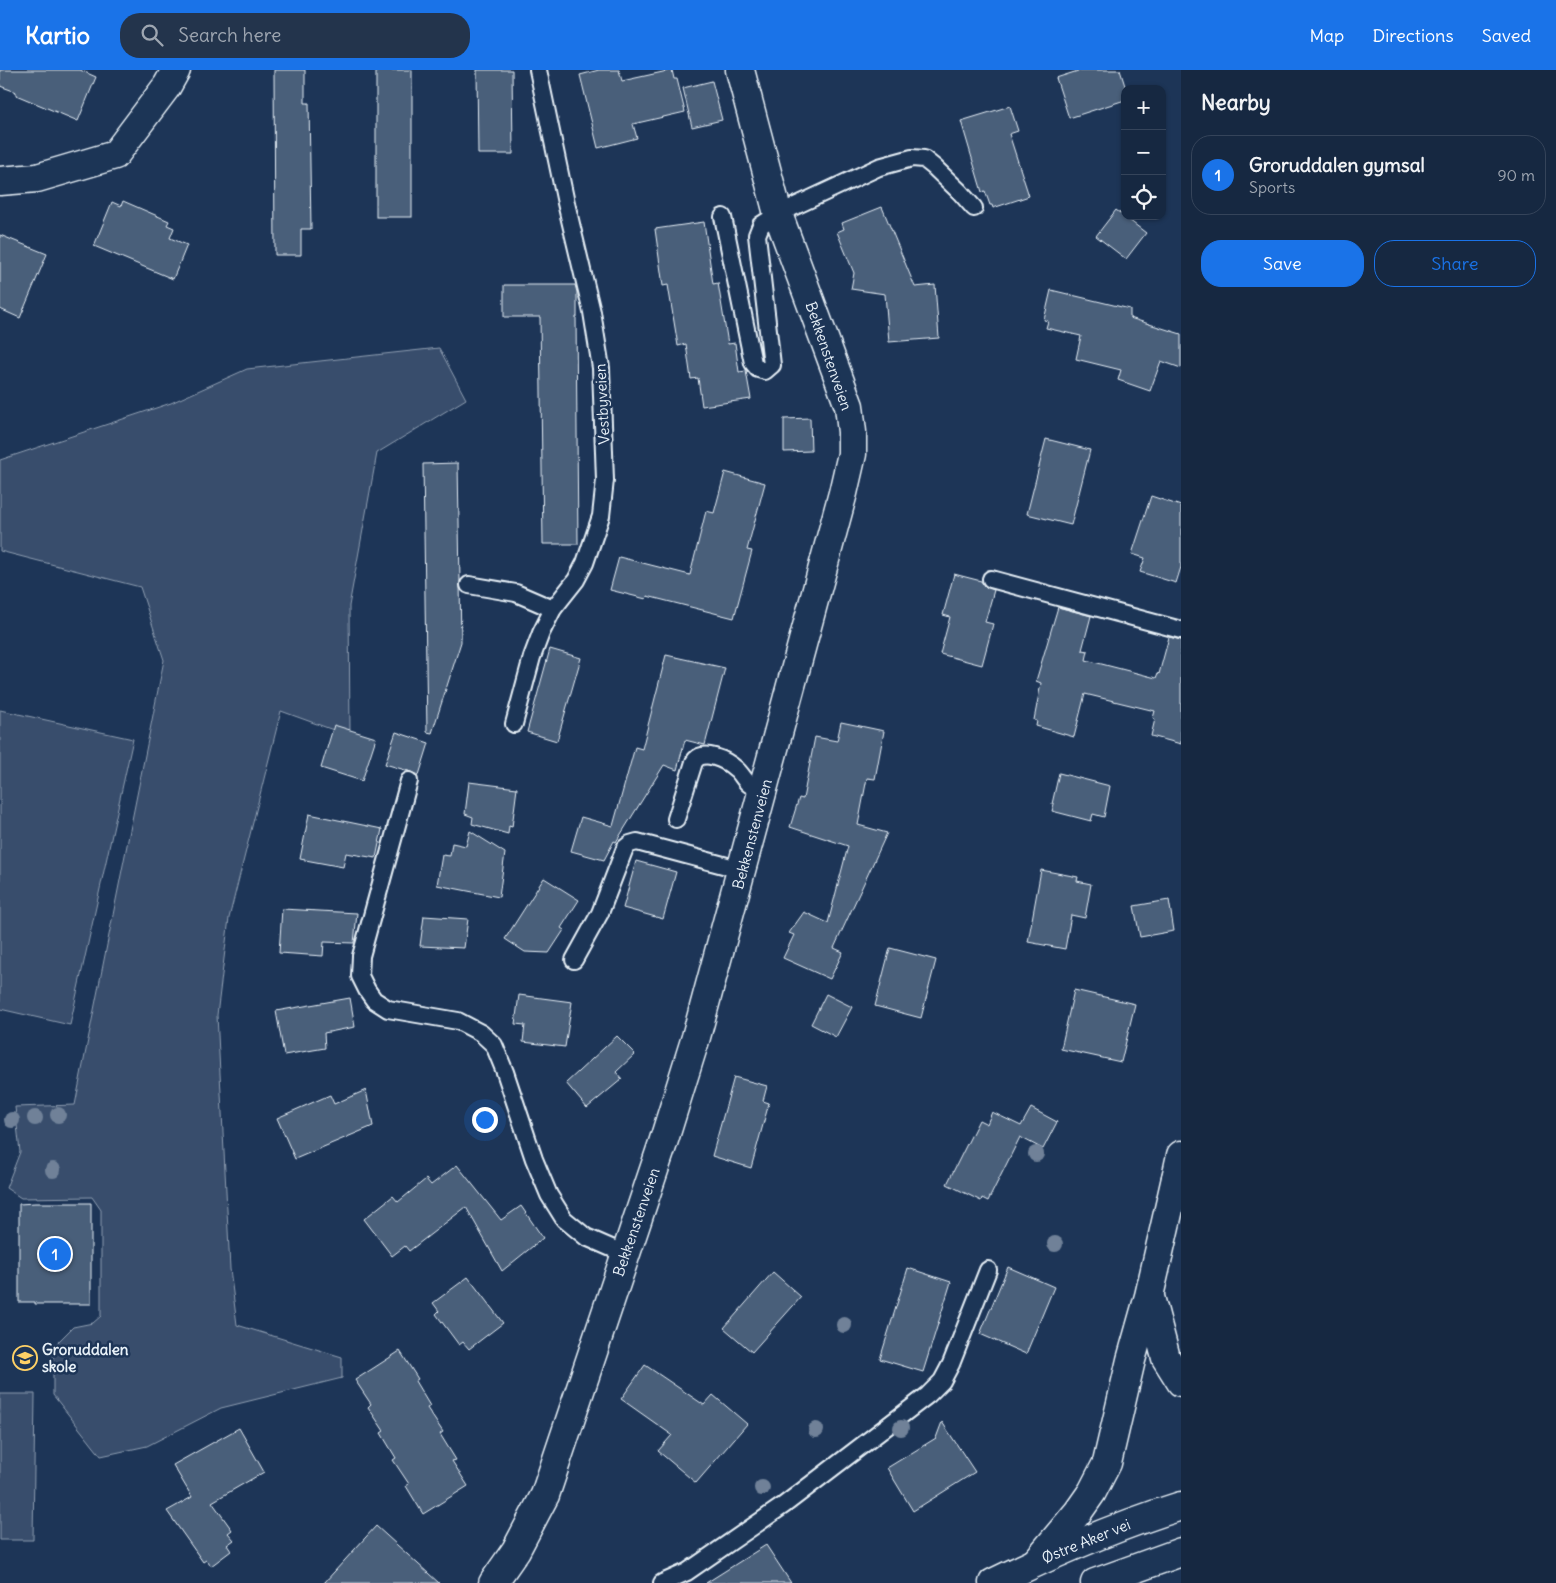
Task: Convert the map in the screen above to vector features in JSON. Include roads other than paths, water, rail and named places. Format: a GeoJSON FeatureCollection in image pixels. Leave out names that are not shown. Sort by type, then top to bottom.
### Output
{"type":"FeatureCollection","features":[{"type":"Feature","properties":{"kind":"main road"},"geometry":{"type":"LineString","coordinates":[[0,181],[37,178],[115,155],[167,86],[176,70]]}},
{"type":"Feature","properties":{"kind":"main road","name":"Bekkenstenveien"},"geometry":{"type":"LineString","coordinates":[[493,1583],[516,1550],[545,1495],[663,1142],[696,1037],[742,870],[829,551],[852,454],[849,406],[778,214],[740,70]]}},
{"type":"Feature","properties":{"kind":"main road"},"geometry":{"type":"LineString","coordinates":[[1036,1562],[1078,1512],[1092,1492],[1107,1462],[1179,1171]]}},
{"type":"Feature","properties":{"kind":"main road"},"geometry":{"type":"LineString","coordinates":[[1149,1296],[1166,1358],[1181,1382]]}},
{"type":"Feature","properties":{"kind":"main road","name":"Østre Aker vei"},"geometry":{"type":"LineString","coordinates":[[993,1583],[1036,1562],[1141,1519],[1181,1506]]}},
{"type":"Feature","properties":{"kind":"main road"},"geometry":{"type":"LineString","coordinates":[[1095,1583],[1181,1552]]}},
{"type":"Feature","properties":{"kind":"lane","name":"Vestbyveien"},"geometry":{"type":"LineString","coordinates":[[514,724],[532,657],[553,609],[576,580],[585,563],[601,516],[605,480],[601,368],[592,312],[566,203],[538,70]]}},
{"type":"Feature","properties":{"kind":"lane"},"geometry":{"type":"LineString","coordinates":[[723,217],[753,363],[758,369],[765,371],[772,365],[756,235],[761,225],[778,214],[879,167],[912,158],[924,159],[934,167],[974,208]]}},
{"type":"Feature","properties":{"kind":"lane"},"geometry":{"type":"LineString","coordinates":[[991,579],[1181,630]]}},
{"type":"Feature","properties":{"kind":"lane"},"geometry":{"type":"LineString","coordinates":[[468,584],[516,593],[553,609]]}},
{"type":"Feature","properties":{"kind":"lane"},"geometry":{"type":"LineString","coordinates":[[676,819],[694,762],[701,755],[709,755],[729,764],[749,783],[763,792]]}},
{"type":"Feature","properties":{"kind":"lane"},"geometry":{"type":"LineString","coordinates":[[409,781],[361,956],[360,976],[374,1000],[388,1009],[458,1021],[481,1033],[494,1045],[534,1159],[550,1195],[564,1219],[586,1237],[626,1254]]}},
{"type":"Feature","properties":{"kind":"lane"},"geometry":{"type":"LineString","coordinates":[[574,960],[600,913],[626,848],[630,844],[637,842],[742,870]]}},
{"type":"Feature","properties":{"kind":"lane"},"geometry":{"type":"LineString","coordinates":[[662,1583],[686,1572],[784,1505],[928,1395],[942,1381],[988,1270]]}},
{"type":"Feature","properties":{"kind":"place","name":"Groruddalen gymsal"},"geometry":{"type":"Point","coordinates":[55,1254]}},
{"type":"Feature","properties":{"kind":"place","name":"Groruddalen skole"},"geometry":{"type":"Point","coordinates":[25,1358]}}]}
